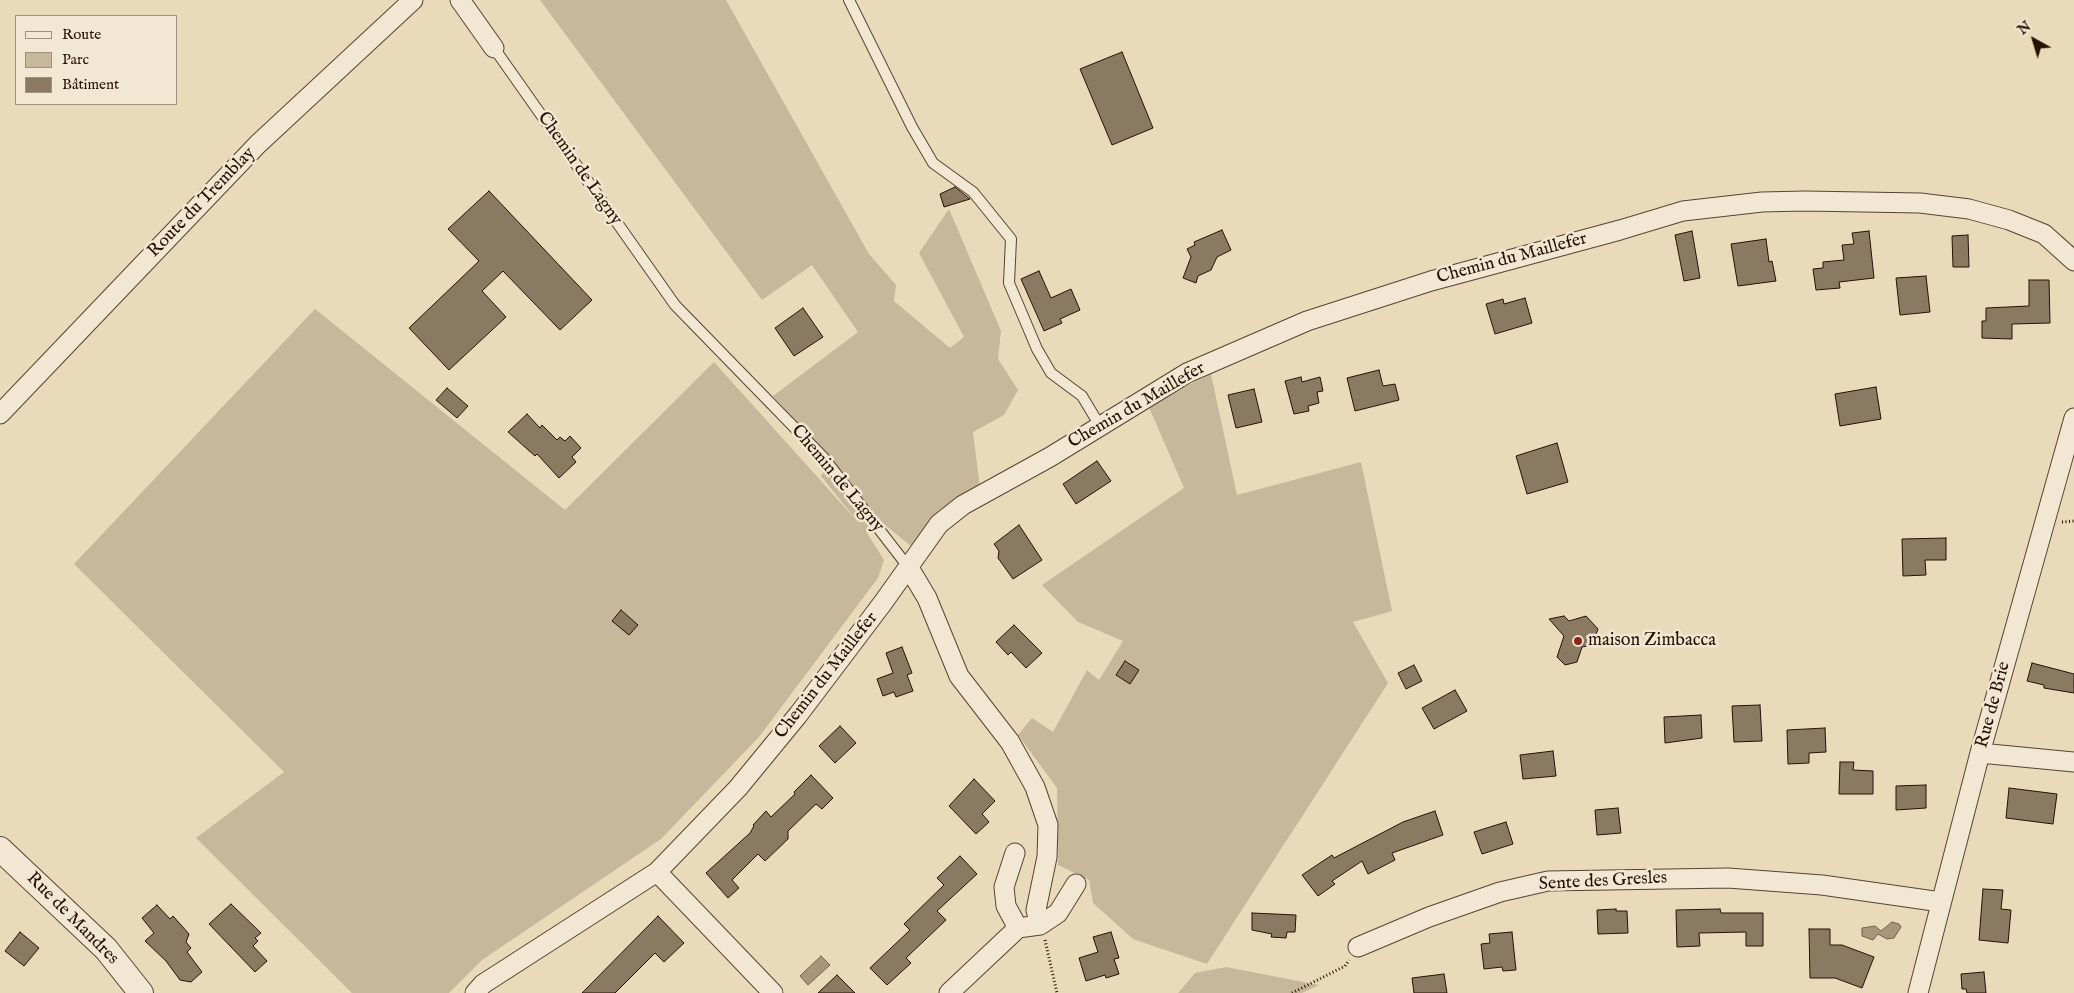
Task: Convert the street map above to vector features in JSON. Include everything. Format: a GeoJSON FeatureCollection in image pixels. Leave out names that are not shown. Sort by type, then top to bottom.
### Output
{"type":"FeatureCollection","features":[{"type":"Feature","properties":{"kind":"street","name":"Route du Tremblay"},"geometry":{"type":"LineString","coordinates":[[0,414],[258,144],[413,0]]}},
{"type":"Feature","properties":{"kind":"street","name":"Chemin de Lagny"},"geometry":{"type":"LineString","coordinates":[[460,0],[494,48]]}},
{"type":"Feature","properties":{"kind":"street","name":"Chemin du Maillefer"},"geometry":{"type":"LineString","coordinates":[[474,993],[483,984],[657,872],[738,788],[798,714],[909,568],[920,547],[939,524],[963,505],[1187,374],[1307,321],[1431,280],[1620,230],[1683,211],[1762,202],[1806,200],[1920,204],[1969,209],[2009,220],[2044,234],[2074,261]]}},
{"type":"Feature","properties":{"kind":"street","name":"Rue de Brie"},"geometry":{"type":"LineString","coordinates":[[1918,993],[1980,753],[2074,418]]}},
{"type":"Feature","properties":{"kind":"street","name":"Chemin de Lagny"},"geometry":{"type":"LineString","coordinates":[[909,568],[926,598],[959,676],[1010,742],[1035,787],[1048,825],[1047,858],[1036,910],[1040,924]]}},
{"type":"Feature","properties":{"kind":"street"},"geometry":{"type":"LineString","coordinates":[[1980,753],[2074,762]]}},
{"type":"Feature","properties":{"kind":"street","name":"Rue de Mandres"},"geometry":{"type":"LineString","coordinates":[[0,849],[106,949],[141,993]]}},
{"type":"Feature","properties":{"kind":"street"},"geometry":{"type":"LineString","coordinates":[[1014,853],[1004,887],[1006,906],[1018,928]]}},
{"type":"Feature","properties":{"kind":"street"},"geometry":{"type":"LineString","coordinates":[[657,872],[773,993]]}},
{"type":"Feature","properties":{"kind":"street","name":"Sente des Gresles"},"geometry":{"type":"LineString","coordinates":[[1358,947],[1429,916],[1491,895],[1548,881],[1728,878],[1822,885],[1941,902]]}},
{"type":"Feature","properties":{"kind":"street"},"geometry":{"type":"LineString","coordinates":[[949,993],[1018,928],[1040,924],[1058,913],[1076,884]]}},
{"type":"Feature","properties":{"kind":"lane"},"geometry":{"type":"LineString","coordinates":[[849,0],[912,127],[933,163],[974,192],[1011,239],[1009,283],[1037,349],[1051,373],[1082,396],[1100,426]]}},
{"type":"Feature","properties":{"kind":"lane","name":"Chemin de Lagny"},"geometry":{"type":"LineString","coordinates":[[494,48],[675,304],[824,458],[909,568]]}},
{"type":"Feature","properties":{"kind":"path"},"geometry":{"type":"LineString","coordinates":[[1040,924],[1058,993]]}},
{"type":"Feature","properties":{"kind":"path"},"geometry":{"type":"LineString","coordinates":[[1292,993],[1345,966],[1358,947]]}},
{"type":"Feature","properties":{"kind":"green space"},"geometry":{"type":"Polygon","coordinates":[[[540,0],[726,0],[869,254],[896,285],[894,301],[950,348],[964,337],[919,253],[949,209],[1001,331],[998,359],[1018,390],[1004,415],[973,432],[980,488],[912,547],[885,525],[867,533],[884,560],[878,578],[759,737],[661,839],[482,960],[449,993],[352,993],[196,838],[284,772],[74,564],[315,309],[565,510],[714,362],[857,521],[821,476],[830,459],[773,396],[858,332],[812,265],[762,300],[540,0]]]}},
{"type":"Feature","properties":{"kind":"green space"},"geometry":{"type":"Polygon","coordinates":[[[1211,374],[1237,495],[1361,462],[1392,611],[1353,622],[1388,683],[1207,964],[1133,939],[1093,903],[1089,880],[1058,865],[1057,788],[1018,735],[1032,718],[1053,732],[1087,670],[1099,680],[1123,641],[1078,622],[1042,585],[1184,488],[1148,405],[1211,374]]]}},
{"type":"Feature","properties":{"kind":"green space"},"geometry":{"type":"Polygon","coordinates":[[[1226,967],[1319,985],[1302,993],[1178,993],[1195,973],[1226,967]]]}},
{"type":"Feature","properties":{"kind":"shaded area"},"geometry":{"type":"Polygon","coordinates":[[[1892,922],[1899,924],[1901,927],[1894,938],[1887,939],[1878,934],[1873,940],[1862,936],[1862,928],[1875,926],[1881,931],[1892,922]]]}},
{"type":"Feature","properties":{"kind":"shaded area"},"geometry":{"type":"Polygon","coordinates":[[[821,956],[830,965],[808,985],[800,976],[821,956]]]}},
{"type":"Feature","properties":{"kind":"building"},"geometry":{"type":"Polygon","coordinates":[[[1122,52],[1153,128],[1112,145],[1080,69],[1122,52]]]}},
{"type":"Feature","properties":{"kind":"building"},"geometry":{"type":"Polygon","coordinates":[[[955,187],[970,199],[944,207],[940,194],[955,187]]]}},
{"type":"Feature","properties":{"kind":"building"},"geometry":{"type":"Polygon","coordinates":[[[489,191],[592,300],[560,330],[503,271],[482,291],[506,317],[449,370],[409,328],[479,261],[448,229],[489,191]]]}},
{"type":"Feature","properties":{"kind":"building"},"geometry":{"type":"Polygon","coordinates":[[[1222,230],[1231,250],[1217,257],[1211,270],[1198,276],[1196,283],[1183,278],[1191,257],[1187,249],[1195,245],[1194,242],[1222,230]]]}},
{"type":"Feature","properties":{"kind":"building"},"geometry":{"type":"Polygon","coordinates":[[[1692,231],[1700,278],[1684,281],[1675,235],[1692,231]]]}},
{"type":"Feature","properties":{"kind":"building"},"geometry":{"type":"Polygon","coordinates":[[[1869,231],[1874,278],[1839,282],[1840,288],[1816,290],[1813,269],[1823,268],[1823,262],[1844,260],[1842,245],[1854,244],[1852,233],[1869,231]]]}},
{"type":"Feature","properties":{"kind":"building"},"geometry":{"type":"Polygon","coordinates":[[[1968,235],[1969,267],[1953,267],[1952,236],[1968,235]]]}},
{"type":"Feature","properties":{"kind":"building"},"geometry":{"type":"Polygon","coordinates":[[[1766,239],[1769,262],[1772,261],[1776,281],[1738,286],[1731,244],[1766,239]]]}},
{"type":"Feature","properties":{"kind":"building"},"geometry":{"type":"Polygon","coordinates":[[[1039,271],[1051,298],[1071,289],[1080,310],[1060,319],[1062,323],[1044,331],[1021,279],[1039,271]]]}},
{"type":"Feature","properties":{"kind":"building"},"geometry":{"type":"Polygon","coordinates":[[[1926,276],[1930,312],[1900,315],[1896,278],[1926,276]]]}},
{"type":"Feature","properties":{"kind":"building"},"geometry":{"type":"Polygon","coordinates":[[[2029,280],[2049,280],[2050,323],[2012,324],[2012,339],[1982,338],[1982,321],[1986,321],[1986,308],[2029,306],[2029,280]]]}},
{"type":"Feature","properties":{"kind":"building"},"geometry":{"type":"Polygon","coordinates":[[[1525,298],[1532,323],[1495,334],[1486,304],[1503,299],[1504,304],[1525,298]]]}},
{"type":"Feature","properties":{"kind":"building"},"geometry":{"type":"Polygon","coordinates":[[[803,308],[823,337],[794,356],[775,328],[803,308]]]}},
{"type":"Feature","properties":{"kind":"building"},"geometry":{"type":"Polygon","coordinates":[[[1379,370],[1383,386],[1395,384],[1399,400],[1355,411],[1347,378],[1379,370]]]}},
{"type":"Feature","properties":{"kind":"building"},"geometry":{"type":"Polygon","coordinates":[[[1301,377],[1302,382],[1320,377],[1323,391],[1317,392],[1319,403],[1308,406],[1309,411],[1294,414],[1285,381],[1301,377]]]}},
{"type":"Feature","properties":{"kind":"building"},"geometry":{"type":"Polygon","coordinates":[[[1876,387],[1881,419],[1840,426],[1835,394],[1876,387]]]}},
{"type":"Feature","properties":{"kind":"building"},"geometry":{"type":"Polygon","coordinates":[[[447,388],[468,406],[457,418],[436,400],[447,388]]]}},
{"type":"Feature","properties":{"kind":"building"},"geometry":{"type":"Polygon","coordinates":[[[1254,389],[1262,422],[1236,428],[1228,395],[1254,389]]]}},
{"type":"Feature","properties":{"kind":"building"},"geometry":{"type":"Polygon","coordinates":[[[527,414],[540,428],[542,425],[557,440],[560,437],[565,441],[570,436],[581,448],[572,457],[576,462],[559,478],[537,454],[535,456],[508,432],[527,414]]]}},
{"type":"Feature","properties":{"kind":"building"},"geometry":{"type":"Polygon","coordinates":[[[1557,443],[1568,482],[1527,494],[1516,456],[1557,443]]]}},
{"type":"Feature","properties":{"kind":"building"},"geometry":{"type":"Polygon","coordinates":[[[1097,461],[1111,481],[1076,504],[1063,484],[1097,461]]]}},
{"type":"Feature","properties":{"kind":"building"},"geometry":{"type":"Polygon","coordinates":[[[1019,525],[1042,560],[1013,579],[998,558],[999,551],[994,544],[1019,525]]]}},
{"type":"Feature","properties":{"kind":"building"},"geometry":{"type":"Polygon","coordinates":[[[1946,538],[1946,560],[1925,560],[1926,575],[1903,576],[1902,539],[1946,538]]]}},
{"type":"Feature","properties":{"kind":"building"},"geometry":{"type":"Polygon","coordinates":[[[621,610],[638,625],[629,635],[612,621],[621,610]]]}},
{"type":"Feature","properties":{"kind":"building","name":"maison Zimbacca"},"geometry":{"type":"Polygon","coordinates":[[[1564,616],[1569,621],[1586,616],[1598,629],[1592,645],[1582,647],[1577,662],[1565,665],[1557,657],[1564,636],[1549,619],[1564,616]]]}},
{"type":"Feature","properties":{"kind":"building"},"geometry":{"type":"Polygon","coordinates":[[[1014,625],[1042,653],[1026,668],[1011,652],[1008,655],[996,642],[1014,625]]]}},
{"type":"Feature","properties":{"kind":"building"},"geometry":{"type":"Polygon","coordinates":[[[902,647],[912,673],[907,675],[913,691],[896,697],[894,692],[883,696],[877,679],[893,673],[886,653],[902,647]]]}},
{"type":"Feature","properties":{"kind":"building"},"geometry":{"type":"Polygon","coordinates":[[[1125,661],[1139,670],[1130,684],[1116,675],[1125,661]]]}},
{"type":"Feature","properties":{"kind":"building"},"geometry":{"type":"Polygon","coordinates":[[[2032,663],[2074,674],[2074,693],[2044,688],[2044,685],[2027,681],[2032,663]]]}},
{"type":"Feature","properties":{"kind":"building"},"geometry":{"type":"Polygon","coordinates":[[[1414,665],[1422,681],[1406,689],[1398,673],[1414,665]]]}},
{"type":"Feature","properties":{"kind":"building"},"geometry":{"type":"Polygon","coordinates":[[[1455,690],[1467,711],[1434,729],[1422,708],[1455,690]]]}},
{"type":"Feature","properties":{"kind":"building"},"geometry":{"type":"Polygon","coordinates":[[[1760,705],[1762,741],[1734,742],[1732,706],[1760,705]]]}},
{"type":"Feature","properties":{"kind":"building"},"geometry":{"type":"Polygon","coordinates":[[[1701,715],[1702,738],[1665,743],[1664,717],[1701,715]]]}},
{"type":"Feature","properties":{"kind":"building"},"geometry":{"type":"Polygon","coordinates":[[[840,726],[856,743],[835,763],[819,746],[840,726]]]}},
{"type":"Feature","properties":{"kind":"building"},"geometry":{"type":"Polygon","coordinates":[[[1825,728],[1826,752],[1809,753],[1809,763],[1788,764],[1787,730],[1825,728]]]}},
{"type":"Feature","properties":{"kind":"building"},"geometry":{"type":"Polygon","coordinates":[[[1553,751],[1556,776],[1523,779],[1520,755],[1553,751]]]}},
{"type":"Feature","properties":{"kind":"building"},"geometry":{"type":"Polygon","coordinates":[[[1840,762],[1854,762],[1853,770],[1873,771],[1873,794],[1839,794],[1840,762]]]}},
{"type":"Feature","properties":{"kind":"building"},"geometry":{"type":"Polygon","coordinates":[[[811,775],[833,798],[822,809],[816,804],[788,831],[788,839],[765,861],[758,854],[732,880],[739,888],[728,898],[706,873],[750,833],[753,825],[766,811],[771,817],[795,794],[794,792],[811,775]]]}},
{"type":"Feature","properties":{"kind":"building"},"geometry":{"type":"Polygon","coordinates":[[[974,779],[995,801],[982,814],[989,822],[976,834],[949,806],[974,779]]]}},
{"type":"Feature","properties":{"kind":"building"},"geometry":{"type":"Polygon","coordinates":[[[1926,785],[1926,808],[1896,810],[1896,786],[1926,785]]]}},
{"type":"Feature","properties":{"kind":"building"},"geometry":{"type":"Polygon","coordinates":[[[2009,788],[2057,794],[2053,824],[2006,818],[2009,788]]]}},
{"type":"Feature","properties":{"kind":"building"},"geometry":{"type":"Polygon","coordinates":[[[1618,808],[1621,833],[1597,835],[1595,810],[1618,808]]]}},
{"type":"Feature","properties":{"kind":"building"},"geometry":{"type":"Polygon","coordinates":[[[1435,811],[1443,835],[1392,853],[1395,860],[1368,874],[1362,861],[1332,881],[1335,884],[1318,896],[1302,875],[1332,855],[1334,858],[1403,822],[1435,811]]]}},
{"type":"Feature","properties":{"kind":"building"},"geometry":{"type":"Polygon","coordinates":[[[1506,822],[1513,844],[1482,854],[1474,832],[1506,822]]]}},
{"type":"Feature","properties":{"kind":"building"},"geometry":{"type":"Polygon","coordinates":[[[960,856],[977,874],[937,911],[946,920],[906,958],[911,963],[887,985],[870,968],[910,930],[904,924],[944,885],[937,878],[960,856]]]}},
{"type":"Feature","properties":{"kind":"building"},"geometry":{"type":"Polygon","coordinates":[[[1983,889],[2003,890],[2001,909],[2011,910],[2008,943],[1979,940],[1983,889]]]}},
{"type":"Feature","properties":{"kind":"building"},"geometry":{"type":"Polygon","coordinates":[[[231,904],[261,933],[255,938],[258,941],[253,946],[267,961],[255,972],[209,924],[231,904]]]}},
{"type":"Feature","properties":{"kind":"building"},"geometry":{"type":"Polygon","coordinates":[[[157,905],[170,919],[173,916],[189,934],[186,942],[191,948],[187,952],[202,972],[191,982],[180,980],[166,961],[145,941],[154,933],[142,918],[157,905]]]}},
{"type":"Feature","properties":{"kind":"building"},"geometry":{"type":"Polygon","coordinates":[[[1616,909],[1616,911],[1627,911],[1628,933],[1598,934],[1597,910],[1616,909]]]}},
{"type":"Feature","properties":{"kind":"building"},"geometry":{"type":"Polygon","coordinates":[[[1720,909],[1721,913],[1763,913],[1763,946],[1746,946],[1746,932],[1699,933],[1700,946],[1677,947],[1676,910],[1720,909]]]}},
{"type":"Feature","properties":{"kind":"building"},"geometry":{"type":"Polygon","coordinates":[[[1252,913],[1296,915],[1295,932],[1287,932],[1286,938],[1271,937],[1272,934],[1252,930],[1252,913]]]}},
{"type":"Feature","properties":{"kind":"building"},"geometry":{"type":"Polygon","coordinates":[[[658,916],[684,943],[664,962],[655,953],[615,993],[582,993],[658,916]]]}},
{"type":"Feature","properties":{"kind":"building"},"geometry":{"type":"Polygon","coordinates":[[[1809,929],[1830,929],[1830,945],[1842,945],[1874,957],[1862,988],[1835,978],[1810,978],[1809,929]]]}},
{"type":"Feature","properties":{"kind":"building"},"geometry":{"type":"Polygon","coordinates":[[[20,932],[39,948],[24,966],[5,951],[20,932]]]}},
{"type":"Feature","properties":{"kind":"building"},"geometry":{"type":"Polygon","coordinates":[[[1111,932],[1119,958],[1114,959],[1119,974],[1106,978],[1105,975],[1086,981],[1079,958],[1098,952],[1093,937],[1111,932]]]}},
{"type":"Feature","properties":{"kind":"building"},"geometry":{"type":"Polygon","coordinates":[[[1512,932],[1516,970],[1503,971],[1502,967],[1484,969],[1481,944],[1490,943],[1489,934],[1512,932]]]}},
{"type":"Feature","properties":{"kind":"building"},"geometry":{"type":"Polygon","coordinates":[[[1984,972],[1986,993],[1967,993],[1966,989],[1962,989],[1961,974],[1984,972]]]}},
{"type":"Feature","properties":{"kind":"building"},"geometry":{"type":"Polygon","coordinates":[[[1444,974],[1447,993],[1414,993],[1412,978],[1444,974]]]}},
{"type":"Feature","properties":{"kind":"building"},"geometry":{"type":"Polygon","coordinates":[[[837,975],[855,993],[818,993],[837,975]]]}},
{"type":"Feature","properties":{"kind":"place","name":"maison Zimbacca"},"geometry":{"type":"Point","coordinates":[1578,641]}}]}
